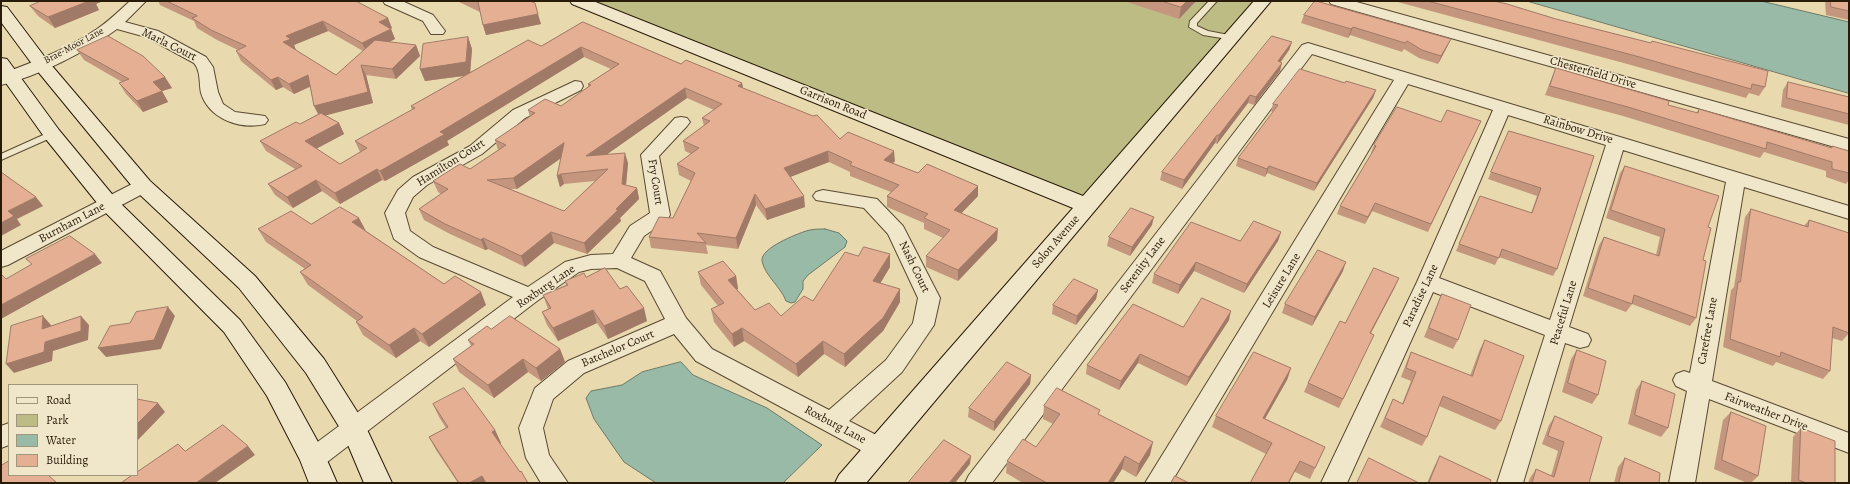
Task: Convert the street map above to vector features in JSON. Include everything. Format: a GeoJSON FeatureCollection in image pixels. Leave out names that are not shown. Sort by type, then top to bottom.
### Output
{"type":"FeatureCollection","features":[{"type":"Feature","properties":{"kind":"main road","name":"Garrison Road"},"geometry":{"type":"LineString","coordinates":[[578,1],[1088,206]]}},
{"type":"Feature","properties":{"kind":"main road","name":"Solon Avenue"},"geometry":{"type":"LineString","coordinates":[[849,483],[1263,1]]}},
{"type":"Feature","properties":{"kind":"main road"},"geometry":{"type":"LineString","coordinates":[[1,11],[41,64],[143,186],[247,282],[315,366],[354,429],[378,483]]}},
{"type":"Feature","properties":{"kind":"main road"},"geometry":{"type":"LineString","coordinates":[[4,73],[110,204],[232,326],[276,389],[318,471]]}},
{"type":"Feature","properties":{"kind":"street","name":"Brae-Moor Lane"},"geometry":{"type":"LineString","coordinates":[[4,73],[41,64],[70,50],[114,24],[139,1]]}},
{"type":"Feature","properties":{"kind":"street"},"geometry":{"type":"LineString","coordinates":[[390,1],[428,18],[437,32]]}},
{"type":"Feature","properties":{"kind":"street","name":"Chesterfield Drive"},"geometry":{"type":"LineString","coordinates":[[1336,1],[1849,145]]}},
{"type":"Feature","properties":{"kind":"street","name":"Marla Court"},"geometry":{"type":"LineString","coordinates":[[114,24],[152,34],[200,60],[206,66],[210,98],[220,110],[230,117],[259,120]]}},
{"type":"Feature","properties":{"kind":"street","name":"Rainbow Drive"},"geometry":{"type":"LineString","coordinates":[[1308,48],[1849,213]]}},
{"type":"Feature","properties":{"kind":"street","name":"Serenity Lane"},"geometry":{"type":"LineString","coordinates":[[978,483],[1308,48]]}},
{"type":"Feature","properties":{"kind":"street","name":"Leisure Lane"},"geometry":{"type":"LineString","coordinates":[[1158,483],[1404,77]]}},
{"type":"Feature","properties":{"kind":"street","name":"Hamilton Court"},"geometry":{"type":"LineString","coordinates":[[530,296],[426,252],[401,234],[395,213],[405,194],[420,181],[476,150],[519,114],[574,86]]}},
{"type":"Feature","properties":{"kind":"street","name":"Paradise Lane"},"geometry":{"type":"LineString","coordinates":[[1334,483],[1427,282],[1503,107]]}},
{"type":"Feature","properties":{"kind":"street","name":"Fry Court"},"geometry":{"type":"LineString","coordinates":[[619,261],[637,231],[660,216],[650,155],[681,122]]}},
{"type":"Feature","properties":{"kind":"street","name":"Peaceful Lane"},"geometry":{"type":"LineString","coordinates":[[1510,483],[1616,142]]}},
{"type":"Feature","properties":{"kind":"street","name":"Carefree Lane"},"geometry":{"type":"LineString","coordinates":[[1682,483],[1691,383],[1736,178]]}},
{"type":"Feature","properties":{"kind":"street","name":"Burnham Lane"},"geometry":{"type":"LineString","coordinates":[[1,260],[143,186]]}},
{"type":"Feature","properties":{"kind":"street","name":"Nash Court"},"geometry":{"type":"LineString","coordinates":[[823,196],[870,203],[896,231],[929,298],[923,325],[894,366],[831,423]]}},
{"type":"Feature","properties":{"kind":"street","name":"Roxburg Lane"},"geometry":{"type":"LineString","coordinates":[[318,471],[354,429],[530,296],[572,268],[591,262],[619,261],[653,276],[678,323],[704,355],[879,448]]}},
{"type":"Feature","properties":{"kind":"street"},"geometry":{"type":"LineString","coordinates":[[1427,282],[1580,340]]}},
{"type":"Feature","properties":{"kind":"street","name":"Batchelor Court"},"geometry":{"type":"LineString","coordinates":[[556,483],[538,458],[532,428],[543,394],[576,367],[678,323]]}},
{"type":"Feature","properties":{"kind":"street","name":"Fairweather Drive"},"geometry":{"type":"LineString","coordinates":[[1691,383],[1849,443]]}},
{"type":"Feature","properties":{"kind":"lane"},"geometry":{"type":"LineString","coordinates":[[1213,1],[1193,22],[1193,27],[1206,33],[1232,38]]}},
{"type":"Feature","properties":{"kind":"lane"},"geometry":{"type":"LineString","coordinates":[[1,157],[52,134]]}},
{"type":"Feature","properties":{"kind":"green space"},"geometry":{"type":"Polygon","coordinates":[[[590,1],[1254,1],[1081,197],[590,1]]]}},
{"type":"Feature","properties":{"kind":"water"},"geometry":{"type":"Polygon","coordinates":[[[1527,1],[1761,1],[1849,22],[1849,93],[1527,1]]]}},
{"type":"Feature","properties":{"kind":"water"},"geometry":{"type":"Polygon","coordinates":[[[825,229],[839,233],[847,241],[845,247],[808,275],[803,281],[803,289],[795,302],[791,303],[786,301],[781,291],[766,272],[762,261],[763,256],[767,251],[780,242],[795,235],[811,230],[825,229]]]}},
{"type":"Feature","properties":{"kind":"water"},"geometry":{"type":"Polygon","coordinates":[[[681,362],[693,375],[767,408],[822,445],[783,483],[656,483],[624,462],[594,419],[586,398],[591,391],[622,385],[642,372],[681,362]]]}},
{"type":"Feature","properties":{"kind":"building"},"geometry":{"type":"Polygon","coordinates":[[[41,1],[89,1],[48,17],[30,6],[41,1]]]}},
{"type":"Feature","properties":{"kind":"building"},"geometry":{"type":"Polygon","coordinates":[[[167,1],[356,1],[388,18],[379,22],[391,29],[362,43],[323,21],[286,36],[291,39],[283,42],[336,75],[375,40],[416,45],[392,69],[361,65],[368,92],[314,106],[308,75],[289,84],[278,77],[271,80],[236,51],[246,46],[211,30],[192,18],[197,16],[167,1]]]}},
{"type":"Feature","properties":{"kind":"building"},"geometry":{"type":"Polygon","coordinates":[[[475,1],[530,1],[535,3],[538,14],[483,25],[478,2],[475,1]]]}},
{"type":"Feature","properties":{"kind":"building"},"geometry":{"type":"Polygon","coordinates":[[[1162,1],[1187,1],[1181,7],[1162,1]]]}},
{"type":"Feature","properties":{"kind":"building"},"geometry":{"type":"Polygon","coordinates":[[[1315,1],[1451,39],[1441,56],[1422,50],[1407,41],[1405,43],[1353,27],[1351,29],[1304,15],[1315,1]]]}},
{"type":"Feature","properties":{"kind":"building"},"geometry":{"type":"Polygon","coordinates":[[[1428,1],[1494,1],[1556,19],[1651,43],[1652,41],[1768,71],[1765,87],[1752,84],[1751,89],[1636,56],[1428,1]]]}},
{"type":"Feature","properties":{"kind":"building"},"geometry":{"type":"Polygon","coordinates":[[[1831,1],[1849,1],[1849,11],[1831,7],[1831,1]]]}},
{"type":"Feature","properties":{"kind":"building"},"geometry":{"type":"Polygon","coordinates":[[[583,22],[681,64],[686,60],[742,83],[738,86],[813,116],[817,115],[840,139],[848,132],[894,151],[884,160],[918,173],[927,164],[978,186],[954,210],[998,229],[958,270],[926,256],[950,230],[924,218],[928,214],[887,196],[899,185],[850,165],[852,162],[828,151],[784,168],[804,196],[765,209],[755,194],[736,238],[697,233],[706,243],[649,237],[659,217],[673,218],[695,173],[677,164],[699,148],[683,141],[710,121],[702,118],[722,104],[685,88],[586,156],[625,153],[622,184],[637,188],[616,209],[618,210],[584,243],[551,232],[521,256],[483,238],[481,240],[445,224],[419,209],[448,189],[433,181],[460,164],[470,169],[506,145],[495,140],[535,113],[528,110],[545,99],[561,106],[591,85],[588,84],[619,64],[581,47],[440,132],[445,134],[380,171],[377,169],[335,193],[316,180],[287,197],[268,184],[302,166],[260,141],[296,122],[300,124],[321,113],[339,123],[305,141],[340,164],[367,148],[355,141],[415,108],[411,106],[528,40],[541,46],[583,22]],[[564,143],[513,178],[487,180],[564,211],[608,169],[561,174],[557,176],[564,143]]]}},
{"type":"Feature","properties":{"kind":"building"},"geometry":{"type":"Polygon","coordinates":[[[108,36],[143,56],[165,77],[153,82],[162,91],[137,101],[119,83],[129,79],[77,50],[108,36]]]}},
{"type":"Feature","properties":{"kind":"building"},"geometry":{"type":"Polygon","coordinates":[[[1272,36],[1292,42],[1278,61],[1282,63],[1256,97],[1250,95],[1219,135],[1217,135],[1184,180],[1162,172],[1272,36]]]}},
{"type":"Feature","properties":{"kind":"building"},"geometry":{"type":"Polygon","coordinates":[[[468,37],[466,62],[420,69],[423,44],[468,37]]]}},
{"type":"Feature","properties":{"kind":"building"},"geometry":{"type":"Polygon","coordinates":[[[1556,68],[1669,101],[1668,105],[1698,113],[1699,109],[1832,148],[1832,146],[1849,151],[1849,173],[1832,169],[1832,162],[1767,142],[1766,149],[1628,107],[1550,86],[1556,68]]]}},
{"type":"Feature","properties":{"kind":"building"},"geometry":{"type":"Polygon","coordinates":[[[1300,69],[1345,83],[1346,81],[1376,90],[1317,183],[1269,166],[1267,169],[1238,158],[1278,105],[1273,104],[1300,69]]]}},
{"type":"Feature","properties":{"kind":"building"},"geometry":{"type":"Polygon","coordinates":[[[1788,82],[1849,97],[1849,114],[1787,98],[1788,82]]]}},
{"type":"Feature","properties":{"kind":"building"},"geometry":{"type":"Polygon","coordinates":[[[1397,107],[1441,122],[1447,110],[1481,121],[1431,224],[1375,203],[1368,217],[1340,206],[1376,146],[1374,145],[1397,107]]]}},
{"type":"Feature","properties":{"kind":"building"},"geometry":{"type":"Polygon","coordinates":[[[1509,131],[1594,156],[1557,269],[1502,249],[1499,258],[1459,244],[1480,196],[1532,213],[1541,188],[1491,172],[1509,131]]]}},
{"type":"Feature","properties":{"kind":"building"},"geometry":{"type":"Polygon","coordinates":[[[1625,166],[1719,196],[1708,227],[1711,228],[1703,260],[1706,261],[1696,318],[1634,295],[1632,304],[1588,288],[1604,237],[1659,256],[1665,229],[1611,210],[1625,166]]]}},
{"type":"Feature","properties":{"kind":"building"},"geometry":{"type":"Polygon","coordinates":[[[1,172],[36,197],[8,211],[14,216],[1,223],[1,172]]]}},
{"type":"Feature","properties":{"kind":"building"},"geometry":{"type":"Polygon","coordinates":[[[340,207],[359,218],[352,222],[444,284],[455,276],[481,292],[422,334],[414,328],[389,345],[356,322],[363,317],[300,272],[311,265],[258,229],[291,211],[311,224],[340,207]]]}},
{"type":"Feature","properties":{"kind":"building"},"geometry":{"type":"Polygon","coordinates":[[[1131,208],[1154,217],[1132,247],[1109,237],[1131,208]]]}},
{"type":"Feature","properties":{"kind":"building"},"geometry":{"type":"Polygon","coordinates":[[[1751,209],[1808,227],[1809,220],[1849,233],[1849,333],[1833,327],[1830,371],[1781,352],[1780,357],[1730,339],[1751,209]]]}},
{"type":"Feature","properties":{"kind":"building"},"geometry":{"type":"Polygon","coordinates":[[[1254,221],[1281,232],[1247,284],[1196,262],[1180,285],[1154,274],[1191,222],[1240,241],[1254,221]]]}},
{"type":"Feature","properties":{"kind":"building"},"geometry":{"type":"Polygon","coordinates":[[[70,236],[95,254],[1,305],[1,274],[6,279],[32,264],[26,259],[70,236]]]}},
{"type":"Feature","properties":{"kind":"building"},"geometry":{"type":"Polygon","coordinates":[[[864,247],[890,254],[873,281],[900,289],[883,318],[844,354],[823,341],[796,364],[742,328],[732,334],[711,309],[724,303],[698,272],[723,261],[736,276],[728,280],[755,310],[769,303],[781,316],[804,296],[813,301],[845,252],[858,256],[864,247]]]}},
{"type":"Feature","properties":{"kind":"building"},"geometry":{"type":"Polygon","coordinates":[[[1318,250],[1346,262],[1315,317],[1285,304],[1318,250]]]}},
{"type":"Feature","properties":{"kind":"building"},"geometry":{"type":"Polygon","coordinates":[[[605,268],[620,289],[627,286],[644,308],[604,326],[593,310],[553,328],[542,312],[551,308],[543,295],[568,285],[565,281],[584,273],[586,277],[605,268]]]}},
{"type":"Feature","properties":{"kind":"building"},"geometry":{"type":"Polygon","coordinates":[[[1374,268],[1399,278],[1370,333],[1374,335],[1343,399],[1308,383],[1340,321],[1345,323],[1374,268]]]}},
{"type":"Feature","properties":{"kind":"building"},"geometry":{"type":"Polygon","coordinates":[[[1074,279],[1098,290],[1077,316],[1053,305],[1074,279]]]}},
{"type":"Feature","properties":{"kind":"building"},"geometry":{"type":"Polygon","coordinates":[[[1442,294],[1471,305],[1458,340],[1429,328],[1442,294]]]}},
{"type":"Feature","properties":{"kind":"building"},"geometry":{"type":"Polygon","coordinates":[[[1202,298],[1231,311],[1189,377],[1140,354],[1121,381],[1087,365],[1133,304],[1183,327],[1202,298]]]}},
{"type":"Feature","properties":{"kind":"building"},"geometry":{"type":"Polygon","coordinates":[[[168,307],[154,340],[98,348],[110,326],[130,323],[136,312],[168,307]]]}},
{"type":"Feature","properties":{"kind":"building"},"geometry":{"type":"Polygon","coordinates":[[[43,316],[42,329],[81,316],[81,331],[45,342],[44,352],[6,364],[11,326],[43,316]]]}},
{"type":"Feature","properties":{"kind":"building"},"geometry":{"type":"Polygon","coordinates":[[[510,316],[560,349],[536,368],[523,359],[488,385],[453,359],[474,344],[468,340],[487,326],[491,329],[510,316]]]}},
{"type":"Feature","properties":{"kind":"building"},"geometry":{"type":"Polygon","coordinates":[[[1485,340],[1524,356],[1501,421],[1443,396],[1427,437],[1385,418],[1393,399],[1403,404],[1416,372],[1406,368],[1411,352],[1472,376],[1485,340]]]}},
{"type":"Feature","properties":{"kind":"building"},"geometry":{"type":"Polygon","coordinates":[[[1577,350],[1606,361],[1598,395],[1568,383],[1577,350]]]}},
{"type":"Feature","properties":{"kind":"building"},"geometry":{"type":"Polygon","coordinates":[[[1254,352],[1291,368],[1263,418],[1325,447],[1315,468],[1300,461],[1288,483],[1250,483],[1272,443],[1216,416],[1254,352]]]}},
{"type":"Feature","properties":{"kind":"building"},"geometry":{"type":"Polygon","coordinates":[[[1007,362],[1031,375],[994,422],[969,408],[1007,362]]]}},
{"type":"Feature","properties":{"kind":"building"},"geometry":{"type":"Polygon","coordinates":[[[1642,381],[1675,394],[1668,428],[1635,415],[1642,381]]]}},
{"type":"Feature","properties":{"kind":"building"},"geometry":{"type":"Polygon","coordinates":[[[464,388],[495,430],[492,432],[520,472],[521,471],[528,483],[486,483],[482,476],[469,483],[459,483],[429,437],[448,427],[433,404],[464,388]]]}},
{"type":"Feature","properties":{"kind":"building"},"geometry":{"type":"Polygon","coordinates":[[[1057,388],[1100,410],[1098,414],[1153,442],[1139,464],[1125,456],[1108,483],[1047,483],[1007,461],[1023,439],[1036,447],[1060,414],[1044,406],[1057,388]]]}},
{"type":"Feature","properties":{"kind":"building"},"geometry":{"type":"Polygon","coordinates":[[[138,399],[158,403],[138,423],[138,399]]]}},
{"type":"Feature","properties":{"kind":"building"},"geometry":{"type":"Polygon","coordinates":[[[1731,412],[1766,426],[1758,476],[1722,460],[1731,412]]]}},
{"type":"Feature","properties":{"kind":"building"},"geometry":{"type":"Polygon","coordinates":[[[1555,416],[1602,437],[1589,483],[1532,483],[1536,469],[1554,477],[1564,442],[1548,436],[1555,416]]]}},
{"type":"Feature","properties":{"kind":"building"},"geometry":{"type":"Polygon","coordinates":[[[223,425],[248,446],[196,483],[121,483],[131,476],[138,476],[138,471],[178,444],[185,451],[223,425]]]}},
{"type":"Feature","properties":{"kind":"building"},"geometry":{"type":"Polygon","coordinates":[[[1801,428],[1835,441],[1835,483],[1806,483],[1799,480],[1801,428]]]}},
{"type":"Feature","properties":{"kind":"building"},"geometry":{"type":"Polygon","coordinates":[[[944,440],[971,456],[949,483],[908,483],[944,440]]]}},
{"type":"Feature","properties":{"kind":"building"},"geometry":{"type":"Polygon","coordinates":[[[1440,456],[1491,480],[1490,483],[1429,483],[1440,456]]]}},
{"type":"Feature","properties":{"kind":"building"},"geometry":{"type":"Polygon","coordinates":[[[1369,458],[1419,483],[1357,483],[1369,458]]]}},
{"type":"Feature","properties":{"kind":"building"},"geometry":{"type":"Polygon","coordinates":[[[1625,458],[1660,473],[1659,483],[1619,483],[1625,458]]]}},
{"type":"Feature","properties":{"kind":"building"},"geometry":{"type":"Polygon","coordinates":[[[8,462],[8,476],[49,476],[56,482],[1,483],[1,466],[8,462]]]}},
{"type":"Feature","properties":{"kind":"building"},"geometry":{"type":"Polygon","coordinates":[[[1175,476],[1189,483],[1171,483],[1175,476]]]}}]}
